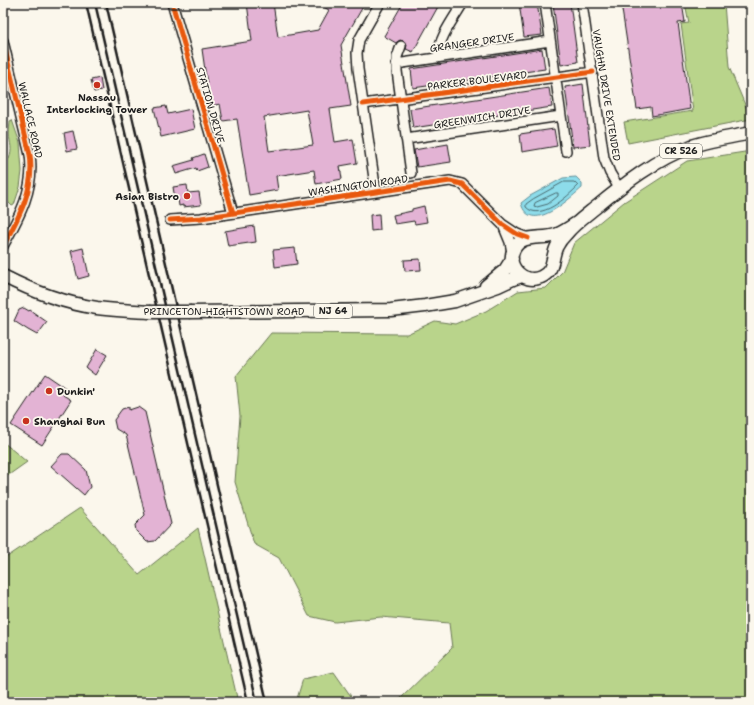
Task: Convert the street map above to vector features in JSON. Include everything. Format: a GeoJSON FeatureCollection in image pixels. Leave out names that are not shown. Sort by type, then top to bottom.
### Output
{"type":"FeatureCollection","features":[{"type":"Feature","properties":{"kind":"main road","name":"CR 526"},"geometry":{"type":"LineString","coordinates":[[522,276],[534,279],[546,274],[553,263],[553,257],[557,246],[578,222],[619,188],[663,160],[692,146],[751,133]]}},
{"type":"Feature","properties":{"kind":"main road","name":"CR 526"},"geometry":{"type":"LineString","coordinates":[[531,238],[546,237],[558,234],[578,222]]}},
{"type":"Feature","properties":{"kind":"main road"},"geometry":{"type":"LineString","coordinates":[[522,276],[516,271],[512,256],[518,243],[531,238],[542,240],[551,250],[553,257]]}},
{"type":"Feature","properties":{"kind":"main road","name":"PRINCETON-HIGHTSTOWN ROAD"},"geometry":{"type":"LineString","coordinates":[[473,294],[499,276],[505,270],[512,256]]}},
{"type":"Feature","properties":{"kind":"main road","name":"PRINCETON-HIGHTSTOWN ROAD"},"geometry":{"type":"LineString","coordinates":[[3,276],[41,293],[81,305],[149,312],[191,312],[391,310],[455,301],[522,276]]}},
{"type":"Feature","properties":{"kind":"street","name":"STATION DRIVE"},"geometry":{"type":"LineString","coordinates":[[172,3],[233,213]]}},
{"type":"Feature","properties":{"kind":"street"},"geometry":{"type":"LineString","coordinates":[[376,192],[356,53],[359,40],[380,3]]}},
{"type":"Feature","properties":{"kind":"street"},"geometry":{"type":"LineString","coordinates":[[438,58],[440,44],[463,3]]}},
{"type":"Feature","properties":{"kind":"street"},"geometry":{"type":"LineString","coordinates":[[545,3],[566,151]]}},
{"type":"Feature","properties":{"kind":"street","name":"VAUGHN DRIVE EXTENDED"},"geometry":{"type":"LineString","coordinates":[[582,3],[604,158],[610,173],[619,188]]}},
{"type":"Feature","properties":{"kind":"street","name":"WALLACE ROAD"},"geometry":{"type":"LineString","coordinates":[[3,41],[30,155],[32,174],[27,198],[3,246]]}},
{"type":"Feature","properties":{"kind":"street","name":"GRANGER DRIVE"},"geometry":{"type":"LineString","coordinates":[[396,64],[550,42]]}},
{"type":"Feature","properties":{"kind":"street"},"geometry":{"type":"LineString","coordinates":[[401,46],[396,64],[411,173]]}},
{"type":"Feature","properties":{"kind":"street","name":"PARKER BOULEVARD"},"geometry":{"type":"LineString","coordinates":[[363,104],[592,72]]}},
{"type":"Feature","properties":{"kind":"street","name":"GREENWICH DRIVE"},"geometry":{"type":"LineString","coordinates":[[406,140],[561,116]]}},
{"type":"Feature","properties":{"kind":"street","name":"WASHINGTON ROAD"},"geometry":{"type":"LineString","coordinates":[[170,220],[201,218],[450,180],[462,184],[502,224],[517,234],[531,238]]}},
{"type":"Feature","properties":{"kind":"street","name":"WASHINGTON ROAD"},"geometry":{"type":"LineString","coordinates":[[502,224],[510,242],[512,256]]}},
{"type":"Feature","properties":{"kind":"green space"},"geometry":{"type":"Polygon","coordinates":[[[685,3],[724,3],[729,67],[751,119],[628,143],[624,122],[693,111],[681,24],[689,23],[685,3]]]}},
{"type":"Feature","properties":{"kind":"green space"},"geometry":{"type":"Polygon","coordinates":[[[12,120],[20,143],[22,171],[20,187],[14,205],[12,206],[3,197],[3,162],[9,159],[10,155],[11,149],[9,132],[10,121],[12,120]]]}},
{"type":"Feature","properties":{"kind":"green space"},"geometry":{"type":"Polygon","coordinates":[[[751,151],[751,702],[397,702],[452,648],[449,623],[381,617],[335,622],[309,616],[279,558],[254,544],[235,482],[240,416],[236,376],[271,333],[407,334],[435,321],[455,324],[486,311],[518,291],[546,288],[562,272],[574,243],[624,202],[687,161],[751,151]]]}},
{"type":"Feature","properties":{"kind":"green space"},"geometry":{"type":"Polygon","coordinates":[[[3,442],[27,462],[3,479],[3,442]]]}},
{"type":"Feature","properties":{"kind":"green space"},"geometry":{"type":"Polygon","coordinates":[[[80,508],[139,575],[198,528],[238,702],[3,702],[3,551],[7,557],[80,508]]]}},
{"type":"Feature","properties":{"kind":"green space"},"geometry":{"type":"Polygon","coordinates":[[[334,672],[355,702],[296,702],[303,679],[334,672]]]}},
{"type":"Feature","properties":{"kind":"water"},"geometry":{"type":"Polygon","coordinates":[[[576,177],[582,183],[582,188],[568,200],[541,216],[532,216],[526,212],[521,203],[530,196],[563,178],[576,177]]]}},
{"type":"Feature","properties":{"kind":"building"},"geometry":{"type":"Polygon","coordinates":[[[247,3],[273,3],[278,37],[318,30],[329,10],[316,3],[365,3],[341,45],[351,106],[330,109],[335,142],[353,139],[357,163],[340,166],[342,179],[316,184],[314,170],[276,176],[278,190],[249,195],[237,119],[223,121],[220,104],[210,106],[202,49],[252,41],[247,3]],[[307,110],[264,117],[269,151],[313,145],[307,110]]]}},
{"type":"Feature","properties":{"kind":"building"},"geometry":{"type":"Polygon","coordinates":[[[403,3],[440,3],[413,52],[406,49],[407,45],[403,41],[400,40],[396,43],[384,36],[403,3]]]}},
{"type":"Feature","properties":{"kind":"building"},"geometry":{"type":"Polygon","coordinates":[[[519,3],[537,3],[542,35],[524,37],[519,3]]]}},
{"type":"Feature","properties":{"kind":"building"},"geometry":{"type":"Polygon","coordinates":[[[553,3],[570,3],[578,62],[561,65],[553,3]]]}},
{"type":"Feature","properties":{"kind":"building"},"geometry":{"type":"Polygon","coordinates":[[[621,3],[682,3],[685,22],[678,23],[690,109],[652,116],[651,107],[637,109],[621,3]]]}},
{"type":"Feature","properties":{"kind":"building"},"geometry":{"type":"Polygon","coordinates":[[[542,49],[545,69],[413,88],[411,69],[542,49]]]}},
{"type":"Feature","properties":{"kind":"building","name":"Nassau Interlocking Tower"},"geometry":{"type":"Polygon","coordinates":[[[100,78],[102,90],[94,92],[91,80],[100,78]]]}},
{"type":"Feature","properties":{"kind":"building"},"geometry":{"type":"Polygon","coordinates":[[[583,84],[590,145],[573,147],[565,87],[583,84]]]}},
{"type":"Feature","properties":{"kind":"building"},"geometry":{"type":"Polygon","coordinates":[[[549,88],[552,107],[413,128],[410,109],[549,88]]]}},
{"type":"Feature","properties":{"kind":"building"},"geometry":{"type":"Polygon","coordinates":[[[166,106],[168,114],[191,109],[195,129],[161,137],[154,108],[166,106]]]}},
{"type":"Feature","properties":{"kind":"building"},"geometry":{"type":"Polygon","coordinates":[[[554,129],[557,146],[522,152],[520,134],[554,129]]]}},
{"type":"Feature","properties":{"kind":"building"},"geometry":{"type":"Polygon","coordinates":[[[73,131],[77,149],[67,151],[64,133],[73,131]]]}},
{"type":"Feature","properties":{"kind":"building"},"geometry":{"type":"Polygon","coordinates":[[[448,144],[451,162],[417,167],[414,150],[448,144]]]}},
{"type":"Feature","properties":{"kind":"building"},"geometry":{"type":"Polygon","coordinates":[[[204,154],[208,167],[197,171],[196,168],[176,174],[173,166],[194,160],[193,158],[204,154]]]}},
{"type":"Feature","properties":{"kind":"building","name":"Asian Bistro"},"geometry":{"type":"Polygon","coordinates":[[[187,185],[188,193],[199,192],[201,205],[179,206],[178,199],[175,199],[173,187],[187,185]]]}},
{"type":"Feature","properties":{"kind":"building"},"geometry":{"type":"Polygon","coordinates":[[[424,206],[427,222],[415,224],[414,221],[395,224],[393,215],[412,211],[412,209],[424,206]]]}},
{"type":"Feature","properties":{"kind":"building"},"geometry":{"type":"Polygon","coordinates":[[[379,214],[380,230],[371,231],[370,215],[379,214]]]}},
{"type":"Feature","properties":{"kind":"building"},"geometry":{"type":"Polygon","coordinates":[[[254,226],[256,242],[228,246],[225,231],[254,226]]]}},
{"type":"Feature","properties":{"kind":"building"},"geometry":{"type":"Polygon","coordinates":[[[83,248],[89,276],[78,279],[71,251],[83,248]]]}},
{"type":"Feature","properties":{"kind":"building"},"geometry":{"type":"Polygon","coordinates":[[[295,248],[297,264],[275,267],[273,250],[295,248]]]}},
{"type":"Feature","properties":{"kind":"building"},"geometry":{"type":"Polygon","coordinates":[[[420,259],[421,270],[405,271],[404,260],[420,259]]]}},
{"type":"Feature","properties":{"kind":"building"},"geometry":{"type":"Polygon","coordinates":[[[24,308],[29,311],[30,310],[47,322],[37,335],[14,321],[19,310],[24,308]]]}},
{"type":"Feature","properties":{"kind":"building"},"geometry":{"type":"Polygon","coordinates":[[[97,349],[107,355],[95,375],[86,368],[97,349]]]}},
{"type":"Feature","properties":{"kind":"building"},"geometry":{"type":"Polygon","coordinates":[[[45,374],[67,389],[63,395],[71,400],[42,445],[11,425],[45,374]]]}},
{"type":"Feature","properties":{"kind":"building"},"geometry":{"type":"Polygon","coordinates":[[[129,407],[129,410],[138,407],[145,412],[171,524],[155,541],[147,542],[136,531],[135,525],[145,515],[126,435],[116,429],[114,420],[122,409],[129,407]]]}},
{"type":"Feature","properties":{"kind":"building"},"geometry":{"type":"Polygon","coordinates":[[[62,454],[69,454],[86,470],[90,487],[84,495],[51,466],[62,454]]]}},
{"type":"Feature","properties":{"kind":"railway"},"geometry":{"type":"LineString","coordinates":[[86,3],[248,702]]}},
{"type":"Feature","properties":{"kind":"railway"},"geometry":{"type":"LineString","coordinates":[[95,3],[257,702]]}},
{"type":"Feature","properties":{"kind":"railway"},"geometry":{"type":"LineString","coordinates":[[106,3],[267,702]]}},
{"type":"Feature","properties":{"kind":"cycle path"},"geometry":{"type":"LineString","coordinates":[[172,3],[233,213]]}},
{"type":"Feature","properties":{"kind":"cycle path"},"geometry":{"type":"LineString","coordinates":[[3,41],[30,155],[31,167],[28,191],[20,213],[3,246]]}},
{"type":"Feature","properties":{"kind":"cycle path"},"geometry":{"type":"LineString","coordinates":[[363,104],[593,72]]}},
{"type":"Feature","properties":{"kind":"cycle path"},"geometry":{"type":"LineString","coordinates":[[170,220],[201,218],[450,181],[462,184],[502,224],[517,234],[528,238]]}},
{"type":"Feature","properties":{"kind":"place","name":"Nassau Interlocking Tower"},"geometry":{"type":"Point","coordinates":[97,85]}},
{"type":"Feature","properties":{"kind":"place","name":"Asian Bistro"},"geometry":{"type":"Point","coordinates":[187,196]}},
{"type":"Feature","properties":{"kind":"place","name":"Dunkin'"},"geometry":{"type":"Point","coordinates":[49,391]}},
{"type":"Feature","properties":{"kind":"place","name":"Shanghai Bun"},"geometry":{"type":"Point","coordinates":[26,421]}}]}
